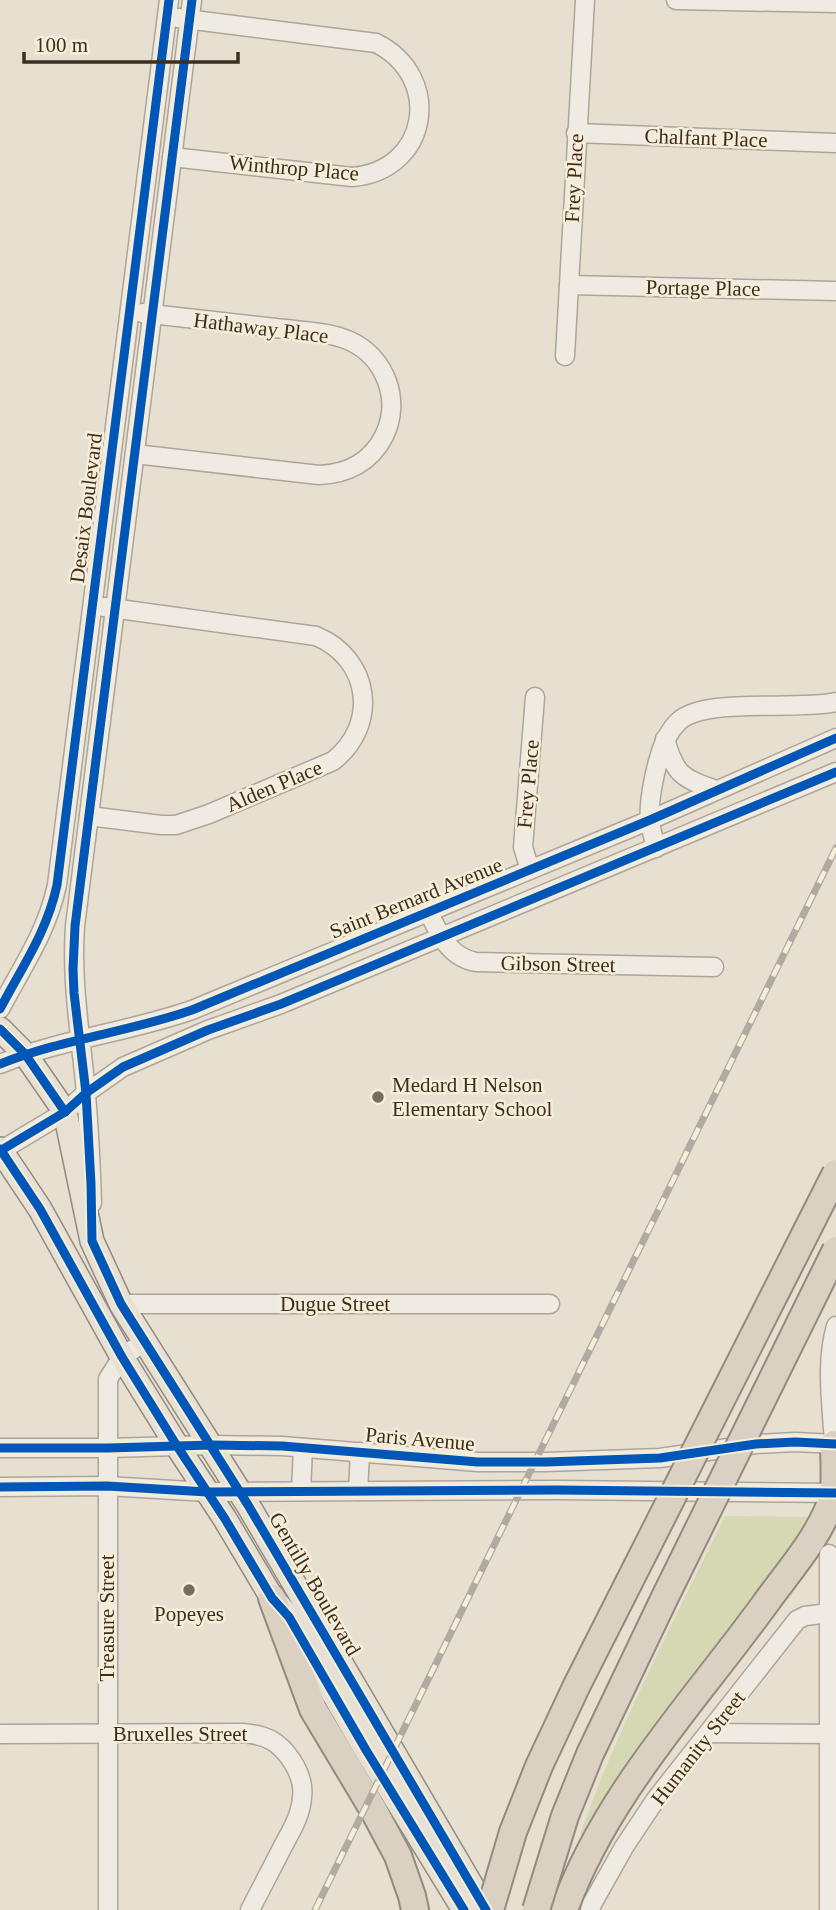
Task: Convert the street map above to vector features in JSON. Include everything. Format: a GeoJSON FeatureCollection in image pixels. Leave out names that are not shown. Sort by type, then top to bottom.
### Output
{"type":"FeatureCollection","features":[{"type":"Feature","properties":{"kind":"highway"},"geometry":{"type":"LineString","coordinates":[[488,1910],[513,1832],[566,1708],[836,1173]]}},
{"type":"Feature","properties":{"kind":"highway"},"geometry":{"type":"LineString","coordinates":[[536,1910],[565,1816],[590,1754],[694,1536],[836,1250]]}},
{"type":"Feature","properties":{"kind":"highway"},"geometry":{"type":"LineString","coordinates":[[564,1910],[597,1839],[624,1794],[668,1730],[820,1530],[835,1493],[835,1444]]}},
{"type":"Feature","properties":{"kind":"highway"},"geometry":{"type":"LineString","coordinates":[[272,1598],[313,1709],[398,1856],[415,1910]]}},
{"type":"Feature","properties":{"kind":"main road","name":"Gentilly Boulevard"},"geometry":{"type":"LineString","coordinates":[[0,1029],[25,1054],[65,1112],[92,1241],[121,1304],[212,1445],[488,1910]]}},
{"type":"Feature","properties":{"kind":"main road","name":"Gentilly Boulevard"},"geometry":{"type":"LineString","coordinates":[[0,1150],[40,1209],[122,1357],[272,1598],[289,1617],[464,1910]]}},
{"type":"Feature","properties":{"kind":"street","name":"Desaix Boulevard"},"geometry":{"type":"LineString","coordinates":[[92,1241],[86,1093],[74,993],[74,948],[192,0]]}},
{"type":"Feature","properties":{"kind":"street","name":"Frey Place"},"geometry":{"type":"LineString","coordinates":[[565,356],[585,0]]}},
{"type":"Feature","properties":{"kind":"street"},"geometry":{"type":"LineString","coordinates":[[676,0],[836,3]]}},
{"type":"Feature","properties":{"kind":"street","name":"Desaix Boulevard"},"geometry":{"type":"LineString","coordinates":[[0,1009],[52,909],[168,8]]}},
{"type":"Feature","properties":{"kind":"street","name":"Winthrop Place"},"geometry":{"type":"LineString","coordinates":[[168,8],[190,19],[376,43],[391,51],[404,64],[419,96],[419,119],[413,136],[400,156],[375,172],[358,176],[172,157]]}},
{"type":"Feature","properties":{"kind":"street","name":"Chalfant Place"},"geometry":{"type":"LineString","coordinates":[[576,134],[836,143]]}},
{"type":"Feature","properties":{"kind":"street","name":"Portage Place"},"geometry":{"type":"LineString","coordinates":[[569,285],[836,291]]}},
{"type":"Feature","properties":{"kind":"street","name":"Hathaway Place"},"geometry":{"type":"LineString","coordinates":[[129,312],[316,333],[344,339],[365,350],[378,364],[389,385],[391,409],[386,432],[373,453],[354,467],[331,474],[319,475],[135,454]]}},
{"type":"Feature","properties":{"kind":"street","name":"Alden Place"},"geometry":{"type":"LineString","coordinates":[[89,816],[168,825],[199,818],[333,761],[354,739],[363,711],[362,688],[356,671],[345,656],[322,639],[305,634],[92,606]]}},
{"type":"Feature","properties":{"kind":"street","name":"Frey Place"},"geometry":{"type":"LineString","coordinates":[[530,870],[523,848],[535,697]]}},
{"type":"Feature","properties":{"kind":"street"},"geometry":{"type":"LineString","coordinates":[[656,848],[650,820],[655,777],[665,739],[677,722],[686,715],[716,707],[811,706],[836,702]]}},
{"type":"Feature","properties":{"kind":"street","name":"Saint Bernard Avenue"},"geometry":{"type":"LineString","coordinates":[[0,1064],[25,1054],[160,1021],[192,1010],[650,820],[836,738]]}},
{"type":"Feature","properties":{"kind":"street"},"geometry":{"type":"LineString","coordinates":[[665,739],[670,758],[684,777],[716,790]]}},
{"type":"Feature","properties":{"kind":"street"},"geometry":{"type":"LineString","coordinates":[[0,1150],[65,1112],[86,1093],[123,1068],[147,1056],[208,1030],[281,1004],[836,772]]}},
{"type":"Feature","properties":{"kind":"street","name":"Gibson Street"},"geometry":{"type":"LineString","coordinates":[[428,911],[440,937],[458,956],[476,962],[714,967]]}},
{"type":"Feature","properties":{"kind":"street","name":"Dugue Street"},"geometry":{"type":"LineString","coordinates":[[121,1304],[550,1304]]}},
{"type":"Feature","properties":{"kind":"street"},"geometry":{"type":"LineString","coordinates":[[835,1444],[830,1364],[836,1325]]}},
{"type":"Feature","properties":{"kind":"street"},"geometry":{"type":"LineString","coordinates":[[122,1357],[145,1342]]}},
{"type":"Feature","properties":{"kind":"street","name":"Treasure Street"},"geometry":{"type":"LineString","coordinates":[[108,1910],[108,1379],[122,1357]]}},
{"type":"Feature","properties":{"kind":"street","name":"Paris Avenue"},"geometry":{"type":"LineString","coordinates":[[0,1448],[212,1445],[303,1448],[478,1462],[557,1462],[660,1458],[756,1444],[835,1444]]}},
{"type":"Feature","properties":{"kind":"street"},"geometry":{"type":"LineString","coordinates":[[301,1491],[303,1448]]}},
{"type":"Feature","properties":{"kind":"street"},"geometry":{"type":"LineString","coordinates":[[358,1491],[360,1452]]}},
{"type":"Feature","properties":{"kind":"street"},"geometry":{"type":"LineString","coordinates":[[0,1487],[107,1486],[206,1492],[557,1490],[835,1493]]}},
{"type":"Feature","properties":{"kind":"street"},"geometry":{"type":"LineString","coordinates":[[829,1555],[833,1734],[829,1910]]}},
{"type":"Feature","properties":{"kind":"street","name":"Humanity Street"},"geometry":{"type":"LineString","coordinates":[[590,1910],[624,1847],[656,1799],[797,1620],[805,1616],[829,1613]]}},
{"type":"Feature","properties":{"kind":"street","name":"Bruxelles Street"},"geometry":{"type":"LineString","coordinates":[[0,1734],[243,1732],[270,1738],[289,1756],[302,1781],[303,1796],[299,1816],[250,1910]]}},
{"type":"Feature","properties":{"kind":"street"},"geometry":{"type":"LineString","coordinates":[[709,1733],[833,1734]]}},
{"type":"Feature","properties":{"kind":"green space"},"geometry":{"type":"Polygon","coordinates":[[[725,1516],[816,1517],[587,1837],[580,1834],[630,1713],[725,1516]]]}},
{"type":"Feature","properties":{"kind":"railway"},"geometry":{"type":"LineString","coordinates":[[315,1910],[836,848]]}},
{"type":"Feature","properties":{"kind":"cycle path"},"geometry":{"type":"LineString","coordinates":[[0,1009],[40,934],[57,885],[169,0]]}},
{"type":"Feature","properties":{"kind":"cycle path"},"geometry":{"type":"LineString","coordinates":[[192,0],[75,926],[74,993],[86,1093],[92,1241],[121,1304],[248,1505],[486,1910]]}},
{"type":"Feature","properties":{"kind":"cycle path"},"geometry":{"type":"LineString","coordinates":[[0,1064],[47,1048],[192,1010],[650,820],[836,738]]}},
{"type":"Feature","properties":{"kind":"cycle path"},"geometry":{"type":"LineString","coordinates":[[0,1151],[65,1112],[86,1093],[123,1067],[208,1030],[281,1004],[836,772]]}},
{"type":"Feature","properties":{"kind":"cycle path"},"geometry":{"type":"LineString","coordinates":[[0,1029],[25,1054],[65,1112]]}},
{"type":"Feature","properties":{"kind":"cycle path"},"geometry":{"type":"LineString","coordinates":[[0,1149],[40,1209],[122,1357],[272,1598],[289,1617],[464,1910]]}},
{"type":"Feature","properties":{"kind":"cycle path"},"geometry":{"type":"LineString","coordinates":[[0,1448],[282,1446],[478,1462],[546,1462],[660,1458],[756,1444],[836,1444]]}},
{"type":"Feature","properties":{"kind":"cycle path"},"geometry":{"type":"LineString","coordinates":[[0,1487],[107,1486],[207,1492],[557,1490],[836,1493]]}},
{"type":"Feature","properties":{"kind":"place","name":"Medard H Nelson Elementary School"},"geometry":{"type":"Point","coordinates":[378,1097]}},
{"type":"Feature","properties":{"kind":"place","name":"Popeyes"},"geometry":{"type":"Point","coordinates":[189,1590]}}]}
